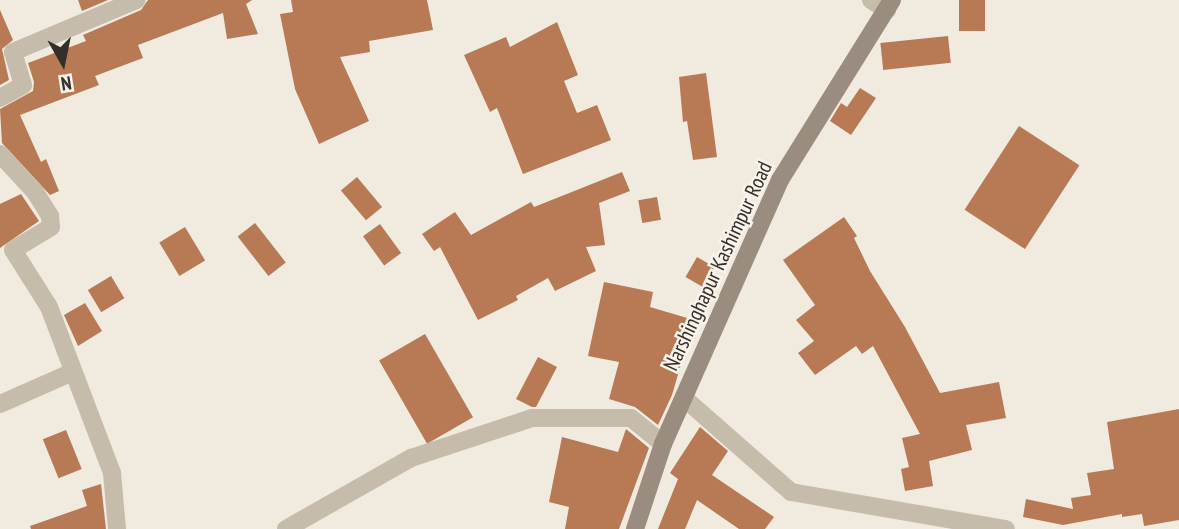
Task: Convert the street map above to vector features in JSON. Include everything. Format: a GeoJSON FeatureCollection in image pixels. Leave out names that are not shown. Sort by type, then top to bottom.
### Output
{"type":"FeatureCollection","features":[{"type":"Feature","properties":{"kind":"street"},"geometry":{"type":"LineString","coordinates":[[0,99],[23,85],[13,52],[137,0]]}},
{"type":"Feature","properties":{"kind":"street"},"geometry":{"type":"LineString","coordinates":[[871,0],[889,5]]}},
{"type":"Feature","properties":{"kind":"street","name":"Narshinghapur Kashimpur Road"},"geometry":{"type":"LineString","coordinates":[[635,529],[663,444],[780,180],[889,5]]}},
{"type":"Feature","properties":{"kind":"street"},"geometry":{"type":"LineString","coordinates":[[0,154],[35,192],[50,216],[51,227],[13,250],[49,307],[111,473],[117,529]]}},
{"type":"Feature","properties":{"kind":"street"},"geometry":{"type":"LineString","coordinates":[[0,404],[72,372]]}},
{"type":"Feature","properties":{"kind":"street"},"geometry":{"type":"LineString","coordinates":[[684,398],[790,492],[957,525],[1006,529]]}},
{"type":"Feature","properties":{"kind":"street"},"geometry":{"type":"LineString","coordinates":[[286,529],[411,458],[532,418],[631,418],[663,444]]}},
{"type":"Feature","properties":{"kind":"building"},"geometry":{"type":"Polygon","coordinates":[[[78,0],[108,0],[82,11],[78,0]]]}},
{"type":"Feature","properties":{"kind":"building"},"geometry":{"type":"Polygon","coordinates":[[[148,0],[252,0],[246,4],[258,34],[227,39],[223,13],[138,45],[143,58],[95,76],[99,85],[20,115],[41,162],[46,159],[59,191],[50,195],[2,143],[0,109],[33,91],[34,82],[28,63],[86,41],[83,35],[141,10],[148,0]]]}},
{"type":"Feature","properties":{"kind":"building"},"geometry":{"type":"Polygon","coordinates":[[[291,0],[427,0],[433,30],[369,41],[370,52],[340,57],[369,121],[319,144],[295,89],[280,14],[293,12],[291,0]]]}},
{"type":"Feature","properties":{"kind":"building"},"geometry":{"type":"Polygon","coordinates":[[[959,0],[985,0],[985,31],[959,31],[959,0]]]}},
{"type":"Feature","properties":{"kind":"building"},"geometry":{"type":"Polygon","coordinates":[[[0,10],[13,40],[2,49],[9,80],[0,85],[0,10]]]}},
{"type":"Feature","properties":{"kind":"building"},"geometry":{"type":"Polygon","coordinates":[[[557,22],[578,75],[564,81],[577,113],[597,105],[611,140],[523,174],[497,108],[490,112],[464,55],[506,37],[510,47],[557,22]]]}},
{"type":"Feature","properties":{"kind":"building"},"geometry":{"type":"Polygon","coordinates":[[[948,36],[951,63],[883,70],[880,43],[948,36]]]}},
{"type":"Feature","properties":{"kind":"building"},"geometry":{"type":"Polygon","coordinates":[[[706,73],[717,157],[693,160],[687,121],[683,122],[679,77],[706,73]]]}},
{"type":"Feature","properties":{"kind":"building"},"geometry":{"type":"Polygon","coordinates":[[[860,88],[876,98],[851,135],[830,121],[841,103],[847,107],[860,88]]]}},
{"type":"Feature","properties":{"kind":"building"},"geometry":{"type":"Polygon","coordinates":[[[1019,126],[1079,165],[1025,249],[965,210],[1019,126]]]}},
{"type":"Feature","properties":{"kind":"building"},"geometry":{"type":"Polygon","coordinates":[[[622,172],[630,191],[599,203],[605,245],[586,247],[596,271],[555,291],[548,278],[516,296],[518,300],[478,320],[440,247],[434,251],[422,234],[455,212],[471,235],[531,202],[534,207],[622,172]]]}},
{"type":"Feature","properties":{"kind":"building"},"geometry":{"type":"Polygon","coordinates":[[[357,177],[382,207],[366,220],[341,190],[357,177]]]}},
{"type":"Feature","properties":{"kind":"building"},"geometry":{"type":"Polygon","coordinates":[[[21,194],[39,221],[0,248],[0,204],[21,194]]]}},
{"type":"Feature","properties":{"kind":"building"},"geometry":{"type":"Polygon","coordinates":[[[657,197],[661,220],[642,223],[638,200],[657,197]]]}},
{"type":"Feature","properties":{"kind":"building"},"geometry":{"type":"Polygon","coordinates":[[[844,217],[857,236],[854,238],[870,271],[905,327],[940,393],[999,382],[1006,418],[966,425],[972,450],[929,461],[933,486],[905,491],[901,469],[909,467],[902,438],[920,434],[873,346],[862,354],[856,346],[815,375],[798,353],[814,341],[796,320],[815,305],[783,260],[844,217]]]}},
{"type":"Feature","properties":{"kind":"building"},"geometry":{"type":"Polygon","coordinates":[[[255,223],[286,262],[268,276],[238,237],[255,223]]]}},
{"type":"Feature","properties":{"kind":"building"},"geometry":{"type":"Polygon","coordinates":[[[380,224],[401,253],[384,265],[363,236],[380,224]]]}},
{"type":"Feature","properties":{"kind":"building"},"geometry":{"type":"Polygon","coordinates":[[[185,227],[205,260],[179,276],[159,242],[185,227]]]}},
{"type":"Feature","properties":{"kind":"building"},"geometry":{"type":"Polygon","coordinates":[[[697,257],[714,267],[703,287],[686,277],[697,257]]]}},
{"type":"Feature","properties":{"kind":"building"},"geometry":{"type":"Polygon","coordinates":[[[111,276],[124,298],[101,312],[88,290],[111,276]]]}},
{"type":"Feature","properties":{"kind":"building"},"geometry":{"type":"Polygon","coordinates":[[[604,282],[653,292],[650,307],[694,320],[672,395],[658,425],[635,407],[609,399],[619,362],[588,356],[604,282]]]}},
{"type":"Feature","properties":{"kind":"building"},"geometry":{"type":"Polygon","coordinates":[[[85,303],[102,331],[78,346],[64,315],[85,303]]]}},
{"type":"Feature","properties":{"kind":"building"},"geometry":{"type":"Polygon","coordinates":[[[425,334],[473,417],[427,444],[379,360],[425,334]]]}},
{"type":"Feature","properties":{"kind":"building"},"geometry":{"type":"Polygon","coordinates":[[[538,357],[557,367],[536,407],[532,407],[516,399],[538,357]]]}},
{"type":"Feature","properties":{"kind":"building"},"geometry":{"type":"Polygon","coordinates":[[[1179,409],[1179,520],[1144,526],[1142,514],[1122,517],[1122,514],[1063,525],[1023,517],[1026,499],[1073,509],[1071,498],[1091,495],[1087,473],[1114,469],[1107,422],[1179,409]]]}},
{"type":"Feature","properties":{"kind":"building"},"geometry":{"type":"Polygon","coordinates":[[[700,427],[728,451],[712,475],[774,517],[765,529],[739,529],[697,500],[685,529],[658,529],[678,479],[670,473],[700,427]]]}},
{"type":"Feature","properties":{"kind":"building"},"geometry":{"type":"Polygon","coordinates":[[[626,429],[649,448],[619,529],[565,529],[569,507],[549,502],[562,437],[618,452],[626,429]]]}},
{"type":"Feature","properties":{"kind":"building"},"geometry":{"type":"Polygon","coordinates":[[[66,430],[82,469],[59,478],[43,439],[66,430]]]}},
{"type":"Feature","properties":{"kind":"building"},"geometry":{"type":"Polygon","coordinates":[[[101,484],[106,529],[31,529],[30,526],[87,506],[82,490],[101,484]]]}}]}
